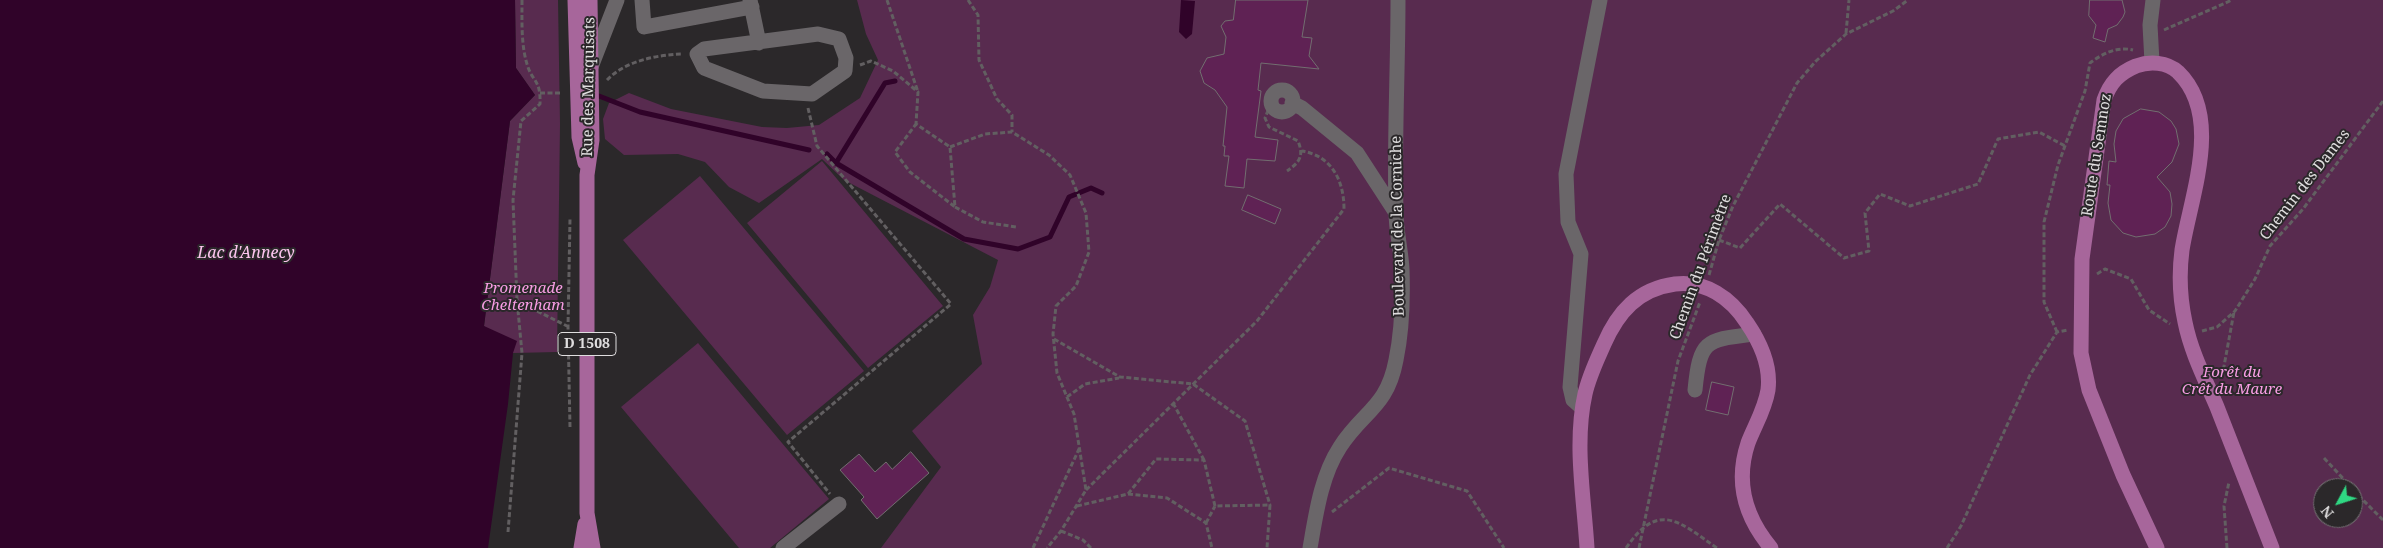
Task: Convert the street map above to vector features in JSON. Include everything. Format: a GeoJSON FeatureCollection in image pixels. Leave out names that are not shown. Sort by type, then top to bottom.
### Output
{"type":"FeatureCollection","features":[{"type":"Feature","properties":{"kind":"main road","name":"Rue des Marquisats"},"geometry":{"type":"LineString","coordinates":[[575,0],[579,136],[587,175]]}},
{"type":"Feature","properties":{"kind":"main road","name":"Rue des Marquisats"},"geometry":{"type":"LineString","coordinates":[[581,548],[587,513],[587,175],[592,140],[590,0]]}},
{"type":"Feature","properties":{"kind":"main road"},"geometry":{"type":"LineString","coordinates":[[2152,59],[2168,66],[2183,76],[2197,105],[2201,122],[2198,171],[2182,251],[2182,299],[2189,336],[2272,548]]}},
{"type":"Feature","properties":{"kind":"main road","name":"Route du Semnoz"},"geometry":{"type":"LineString","coordinates":[[2152,59],[2130,68],[2118,76],[2109,86],[2104,100],[2091,181],[2081,282],[2079,329],[2080,353],[2089,390],[2123,475],[2157,548]]}},
{"type":"Feature","properties":{"kind":"main road"},"geometry":{"type":"LineString","coordinates":[[1588,548],[1581,450],[1582,408],[1594,366],[1611,328],[1620,314],[1633,301],[1645,293],[1676,284],[1706,287],[1731,303],[1754,334],[1766,363],[1768,390],[1762,414],[1749,442],[1742,468],[1742,489],[1751,519],[1771,548]]}},
{"type":"Feature","properties":{"kind":"main road","name":"Rue des Marquisats"},"geometry":{"type":"LineString","coordinates":[[587,513],[593,548]]}},
{"type":"Feature","properties":{"kind":"street"},"geometry":{"type":"LineString","coordinates":[[591,67],[616,0]]}},
{"type":"Feature","properties":{"kind":"street"},"geometry":{"type":"LineString","coordinates":[[642,0],[644,27],[751,4],[758,43]]}},
{"type":"Feature","properties":{"kind":"street"},"geometry":{"type":"LineString","coordinates":[[1391,0],[1398,67]]}},
{"type":"Feature","properties":{"kind":"street","name":"Boulevard de la Corniche"},"geometry":{"type":"LineString","coordinates":[[1310,548],[1328,470],[1338,448],[1349,432],[1380,402],[1389,386],[1394,368],[1402,296],[1402,268],[1396,213],[1398,0]]}},
{"type":"Feature","properties":{"kind":"street"},"geometry":{"type":"LineString","coordinates":[[1582,408],[1573,400],[1570,388],[1582,254],[1568,222],[1566,174],[1600,0]]}},
{"type":"Feature","properties":{"kind":"street"},"geometry":{"type":"LineString","coordinates":[[2152,59],[2150,25],[2153,0]]}},
{"type":"Feature","properties":{"kind":"street"},"geometry":{"type":"LineString","coordinates":[[818,34],[839,39],[846,58],[845,71],[812,94],[763,91],[704,68],[697,54],[704,49],[758,43],[818,34]]}},
{"type":"Feature","properties":{"kind":"street"},"geometry":{"type":"LineString","coordinates":[[1271,103],[1273,94],[1282,90],[1290,94],[1292,103],[1302,108],[1357,153],[1396,213]]}},
{"type":"Feature","properties":{"kind":"street"},"geometry":{"type":"LineString","coordinates":[[1696,390],[1698,359],[1708,344],[1732,336],[1754,334]]}},
{"type":"Feature","properties":{"kind":"street"},"geometry":{"type":"LineString","coordinates":[[784,548],[839,504]]}},
{"type":"Feature","properties":{"kind":"path"},"geometry":{"type":"LineString","coordinates":[[508,532],[522,353],[517,300],[513,200],[516,155],[521,121],[540,104],[537,80],[527,65],[522,0]]}},
{"type":"Feature","properties":{"kind":"path"},"geometry":{"type":"LineString","coordinates":[[888,0],[918,92],[916,124],[895,152],[910,172],[955,207],[983,222],[1016,227]]}},
{"type":"Feature","properties":{"kind":"path"},"geometry":{"type":"LineString","coordinates":[[968,0],[978,15],[979,60],[997,99],[1012,115],[1012,132]]}},
{"type":"Feature","properties":{"kind":"path"},"geometry":{"type":"LineString","coordinates":[[1846,34],[1849,0]]}},
{"type":"Feature","properties":{"kind":"path","name":"Chemin du Périmètre"},"geometry":{"type":"LineString","coordinates":[[1639,548],[1678,361],[1706,287],[1719,240],[1755,162],[1797,83],[1816,61],[1846,34],[1893,11],[1908,0]]}},
{"type":"Feature","properties":{"kind":"path"},"geometry":{"type":"LineString","coordinates":[[2150,25],[2165,30],[2232,0]]}},
{"type":"Feature","properties":{"kind":"path"},"geometry":{"type":"LineString","coordinates":[[2056,332],[2044,302],[2044,222],[2058,165],[2083,98],[2090,63],[2101,54],[2125,48],[2152,59]]}},
{"type":"Feature","properties":{"kind":"path"},"geometry":{"type":"LineString","coordinates":[[601,86],[615,71],[658,55],[697,54]]}},
{"type":"Feature","properties":{"kind":"path"},"geometry":{"type":"LineString","coordinates":[[845,71],[871,61],[893,70],[918,92]]}},
{"type":"Feature","properties":{"kind":"path"},"geometry":{"type":"LineString","coordinates":[[564,84],[565,101]]}},
{"type":"Feature","properties":{"kind":"path"},"geometry":{"type":"LineString","coordinates":[[540,93],[564,93]]}},
{"type":"Feature","properties":{"kind":"path"},"geometry":{"type":"LineString","coordinates":[[804,94],[817,146],[951,304],[788,442],[839,504]]}},
{"type":"Feature","properties":{"kind":"path","name":"Chemin des Dames"},"geometry":{"type":"LineString","coordinates":[[2189,336],[2217,327],[2234,312],[2255,279],[2270,246],[2303,209],[2383,101]]}},
{"type":"Feature","properties":{"kind":"path"},"geometry":{"type":"LineString","coordinates":[[1271,103],[1265,118],[1269,127],[1298,141],[1302,152],[1299,163],[1287,171]]}},
{"type":"Feature","properties":{"kind":"path"},"geometry":{"type":"LineString","coordinates":[[916,124],[950,147]]}},
{"type":"Feature","properties":{"kind":"path"},"geometry":{"type":"LineString","coordinates":[[950,147],[986,134],[1012,132],[1049,155],[1070,175],[1086,213],[1089,252],[1076,286],[1056,306],[1054,339],[1057,373],[1074,414],[1086,490]]}},
{"type":"Feature","properties":{"kind":"path"},"geometry":{"type":"LineString","coordinates":[[1719,240],[1740,248],[1780,204],[1844,258],[1869,252],[1864,213],[1880,194],[1910,206],[1978,184],[1998,139],[2039,132],[2065,146]]}},
{"type":"Feature","properties":{"kind":"path"},"geometry":{"type":"LineString","coordinates":[[950,147],[955,207]]}},
{"type":"Feature","properties":{"kind":"path"},"geometry":{"type":"LineString","coordinates":[[1047,548],[1061,531],[1086,490],[1257,321],[1344,209],[1344,192],[1339,177],[1331,166],[1316,154],[1302,152]]}},
{"type":"Feature","properties":{"kind":"path"},"geometry":{"type":"LineString","coordinates":[[570,212],[568,326],[570,432]]}},
{"type":"Feature","properties":{"kind":"path"},"geometry":{"type":"LineString","coordinates":[[2081,282],[2105,269],[2131,279],[2149,310],[2189,336]]}},
{"type":"Feature","properties":{"kind":"path"},"geometry":{"type":"LineString","coordinates":[[517,300],[568,326]]}},
{"type":"Feature","properties":{"kind":"path","name":"Chemin des Dames"},"geometry":{"type":"LineString","coordinates":[[2216,406],[2234,312]]}},
{"type":"Feature","properties":{"kind":"path"},"geometry":{"type":"LineString","coordinates":[[2056,332],[2079,329]]}},
{"type":"Feature","properties":{"kind":"path"},"geometry":{"type":"LineString","coordinates":[[1947,548],[1961,526],[2030,375],[2056,332]]}},
{"type":"Feature","properties":{"kind":"path"},"geometry":{"type":"LineString","coordinates":[[1054,339],[1120,377]]}},
{"type":"Feature","properties":{"kind":"path"},"geometry":{"type":"LineString","coordinates":[[1067,397],[1085,384],[1120,377],[1193,384],[1245,421],[1270,505],[1267,548]]}},
{"type":"Feature","properties":{"kind":"path"},"geometry":{"type":"LineString","coordinates":[[1173,403],[1204,460],[1215,506],[1206,524],[1212,548]]}},
{"type":"Feature","properties":{"kind":"path"},"geometry":{"type":"LineString","coordinates":[[1033,548],[1079,449]]}},
{"type":"Feature","properties":{"kind":"path"},"geometry":{"type":"LineString","coordinates":[[2324,458],[2342,478]]}},
{"type":"Feature","properties":{"kind":"path"},"geometry":{"type":"LineString","coordinates":[[1128,494],[1156,459],[1204,460]]}},
{"type":"Feature","properties":{"kind":"path"},"geometry":{"type":"LineString","coordinates":[[1314,526],[1389,468],[1467,490],[1504,548]]}},
{"type":"Feature","properties":{"kind":"path"},"geometry":{"type":"LineString","coordinates":[[2227,548],[2224,506],[2230,480]]}},
{"type":"Feature","properties":{"kind":"path"},"geometry":{"type":"LineString","coordinates":[[1076,506],[1128,494],[1167,498],[1206,524]]}},
{"type":"Feature","properties":{"kind":"path"},"geometry":{"type":"LineString","coordinates":[[2363,500],[2383,520]]}},
{"type":"Feature","properties":{"kind":"path"},"geometry":{"type":"LineString","coordinates":[[1215,506],[1270,505]]}},
{"type":"Feature","properties":{"kind":"path"},"geometry":{"type":"LineString","coordinates":[[1626,548],[1642,530],[1656,520],[1668,519],[1717,548]]}},
{"type":"Feature","properties":{"kind":"path"},"geometry":{"type":"LineString","coordinates":[[1061,531],[1083,540],[1091,548]]}},
{"type":"Feature","properties":{"kind":"green space","name":"Promenade Cheltenham"},"geometry":{"type":"Polygon","coordinates":[[[515,0],[558,0],[560,124],[557,352],[513,353],[484,326],[510,121],[535,95],[516,68],[515,0]]]}},
{"type":"Feature","properties":{"kind":"green space","name":"Forêt du Crêt du Maure"},"geometry":{"type":"Polygon","coordinates":[[[857,0],[2383,0],[2383,548],[881,548],[941,467],[912,431],[982,364],[973,315],[990,287],[998,260],[844,180],[822,159],[759,203],[729,187],[705,162],[678,154],[624,155],[605,139],[603,119],[609,103],[629,93],[671,109],[762,127],[787,128],[819,125],[860,98],[878,60],[866,34],[857,0]]]}},
{"type":"Feature","properties":{"kind":"green space"},"geometry":{"type":"Polygon","coordinates":[[[822,161],[943,306],[868,368],[747,223],[822,161]]]}},
{"type":"Feature","properties":{"kind":"green space"},"geometry":{"type":"Polygon","coordinates":[[[700,176],[864,371],[787,435],[623,240],[700,176]]]}},
{"type":"Feature","properties":{"kind":"green space"},"geometry":{"type":"Polygon","coordinates":[[[698,343],[829,499],[770,548],[739,548],[621,407],[698,343]]]}},
{"type":"Feature","properties":{"kind":"water","name":"Lac d'Annecy"},"geometry":{"type":"Polygon","coordinates":[[[0,0],[515,0],[516,68],[535,95],[510,121],[484,326],[517,341],[513,353],[508,404],[488,548],[0,548],[0,0]]]}},
{"type":"Feature","properties":{"kind":"water"},"geometry":{"type":"Polygon","coordinates":[[[1181,0],[1195,1],[1192,34],[1186,39],[1179,32],[1181,0]]]}},
{"type":"Feature","properties":{"kind":"building"},"geometry":{"type":"Polygon","coordinates":[[[1236,0],[1308,0],[1302,37],[1312,38],[1309,56],[1319,69],[1261,63],[1258,90],[1261,91],[1255,137],[1278,140],[1275,161],[1247,159],[1244,188],[1225,186],[1229,156],[1224,156],[1225,146],[1223,146],[1227,107],[1215,90],[1204,83],[1200,71],[1207,58],[1224,54],[1226,37],[1221,26],[1225,21],[1233,20],[1236,0]]]}},
{"type":"Feature","properties":{"kind":"building"},"geometry":{"type":"Polygon","coordinates":[[[2090,0],[2122,0],[2125,12],[2123,17],[2117,25],[2108,29],[2105,42],[2093,38],[2096,25],[2089,16],[2090,0]]]}},
{"type":"Feature","properties":{"kind":"building"},"geometry":{"type":"Polygon","coordinates":[[[2141,109],[2159,112],[2171,121],[2176,129],[2179,144],[2172,162],[2157,177],[2170,192],[2171,216],[2165,227],[2155,234],[2136,237],[2123,233],[2111,220],[2108,203],[2110,185],[2107,185],[2109,161],[2116,162],[2114,144],[2116,131],[2123,119],[2141,109]]]}},
{"type":"Feature","properties":{"kind":"building"},"geometry":{"type":"Polygon","coordinates":[[[1248,195],[1281,209],[1275,224],[1242,210],[1248,195]]]}},
{"type":"Feature","properties":{"kind":"building"},"geometry":{"type":"Polygon","coordinates":[[[1712,382],[1734,387],[1728,415],[1706,410],[1712,382]]]}},
{"type":"Feature","properties":{"kind":"building"},"geometry":{"type":"Polygon","coordinates":[[[911,452],[929,473],[877,519],[861,500],[864,497],[840,470],[859,454],[875,472],[886,462],[892,469],[911,452]]]}},
{"type":"Feature","properties":{"kind":"waterway"},"geometry":{"type":"LineString","coordinates":[[836,163],[885,83],[895,81]]}},
{"type":"Feature","properties":{"kind":"waterway"},"geometry":{"type":"LineString","coordinates":[[599,96],[640,112],[809,150]]}},
{"type":"Feature","properties":{"kind":"waterway"},"geometry":{"type":"LineString","coordinates":[[827,154],[836,163],[964,239],[1018,249],[1050,237],[1069,197],[1091,188],[1102,193]]}}]}
